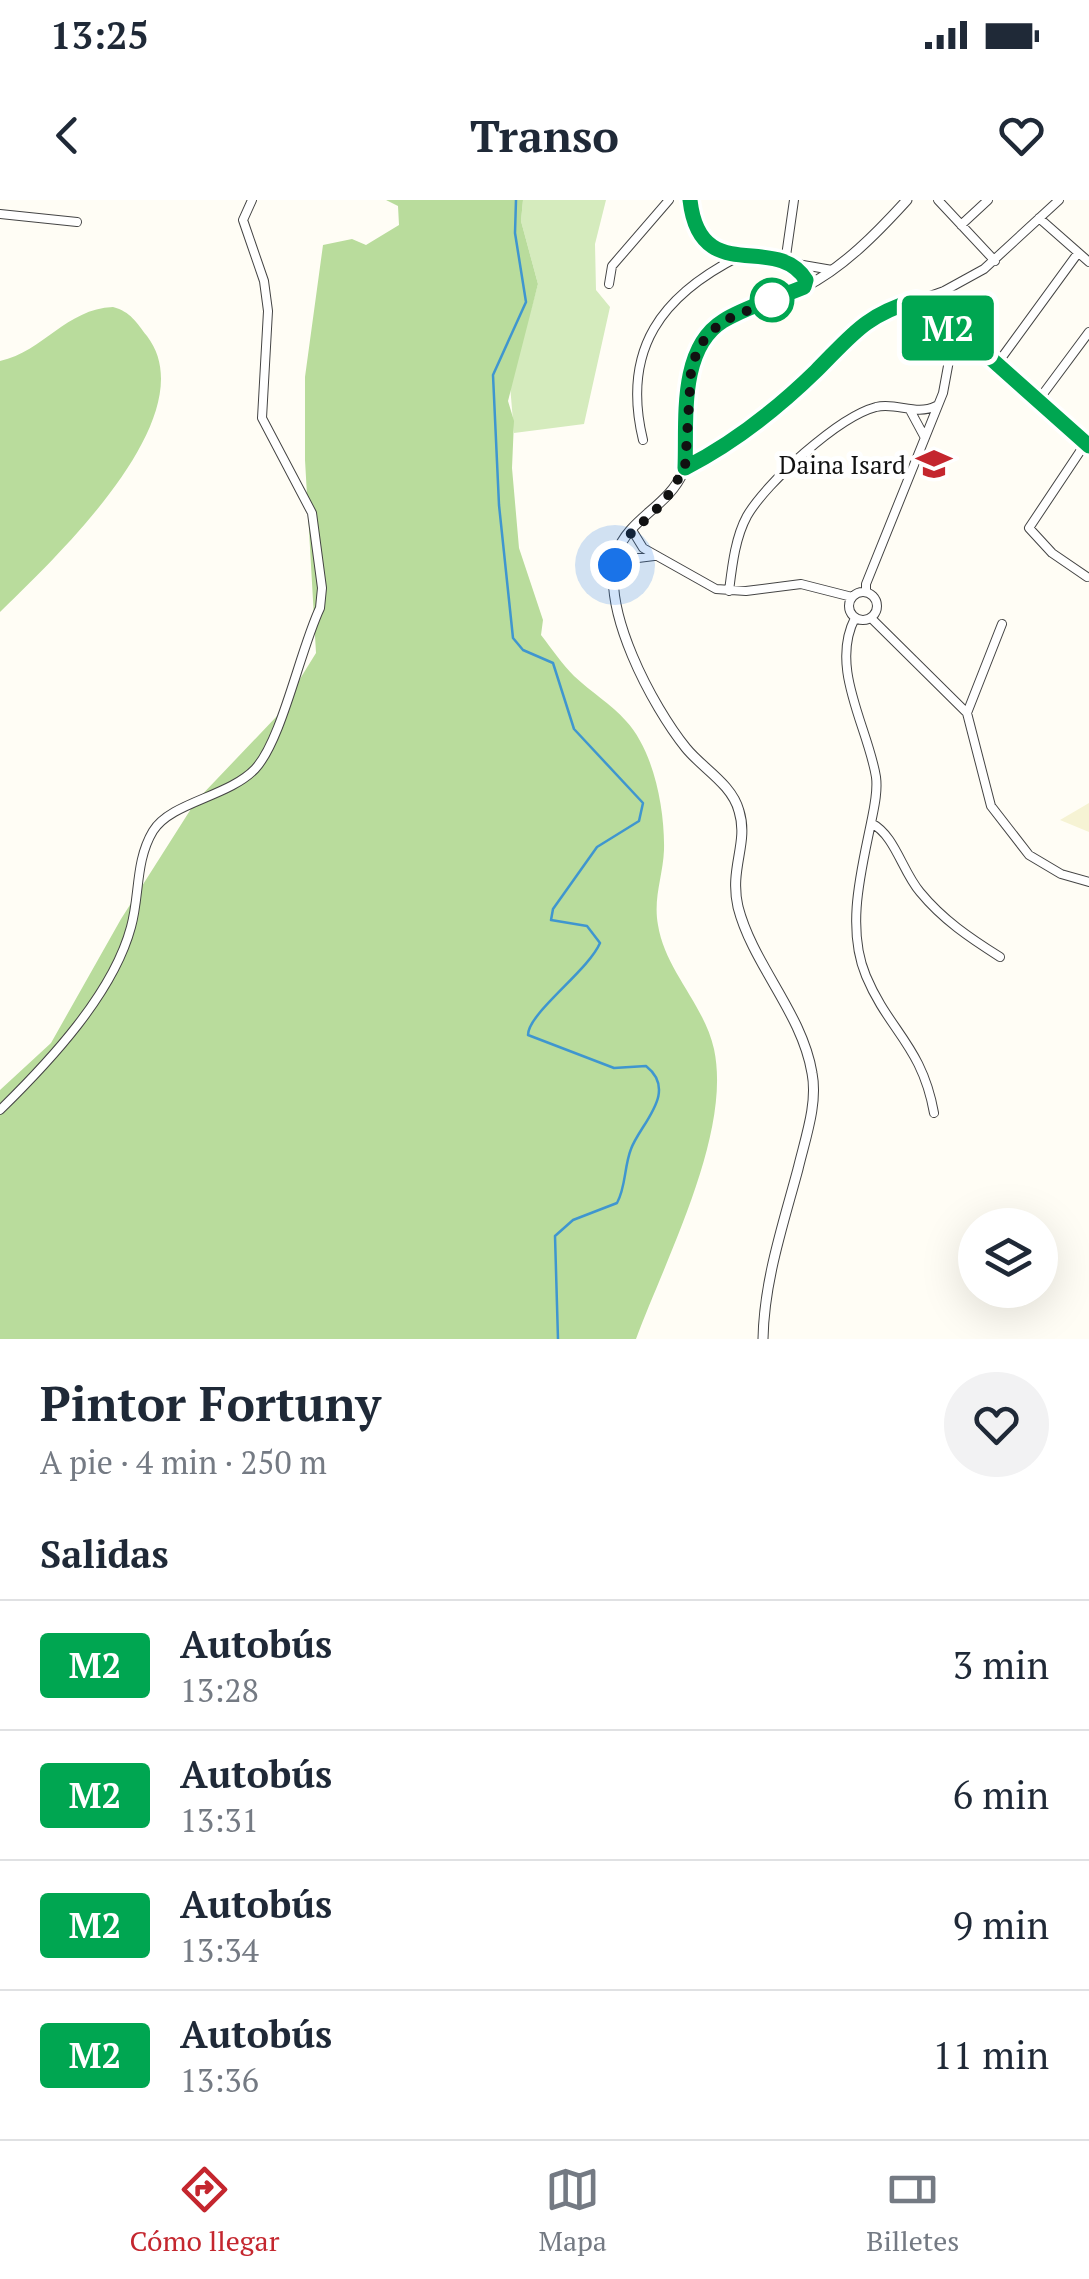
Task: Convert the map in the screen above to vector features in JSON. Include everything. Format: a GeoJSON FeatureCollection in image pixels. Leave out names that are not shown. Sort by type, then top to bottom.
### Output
{"type":"FeatureCollection","features":[{"type":"Feature","properties":{"kind":"street"},"geometry":{"type":"LineString","coordinates":[[0,1110],[36,1075],[104,990],[130,932],[138,875],[156,826],[174,813],[228,790],[265,756],[320,608],[322,588],[312,513],[262,418],[268,331],[264,281],[244,226],[244,214],[252,200]]}},
{"type":"Feature","properties":{"kind":"street"},"geometry":{"type":"LineString","coordinates":[[610,284],[612,266],[669,200]]}},
{"type":"Feature","properties":{"kind":"street"},"geometry":{"type":"LineString","coordinates":[[690,200],[699,238],[716,250],[832,270]]}},
{"type":"Feature","properties":{"kind":"street"},"geometry":{"type":"LineString","coordinates":[[782,262],[794,200]]}},
{"type":"Feature","properties":{"kind":"street"},"geometry":{"type":"LineString","coordinates":[[762,1339],[764,1300],[802,1154],[814,1098],[813,1076],[781,995],[739,912],[733,877],[743,836],[739,809],[657,709],[628,641],[614,578],[617,552],[632,530],[664,502],[685,468],[691,372],[704,337],[733,315],[804,287],[832,270],[907,200]]}},
{"type":"Feature","properties":{"kind":"street"},"geometry":{"type":"LineString","coordinates":[[938,200],[994,261]]}},
{"type":"Feature","properties":{"kind":"street"},"geometry":{"type":"LineString","coordinates":[[962,225],[988,200]]}},
{"type":"Feature","properties":{"kind":"street"},"geometry":{"type":"LineString","coordinates":[[685,468],[715,453],[779,403],[866,319],[944,291],[994,261],[1059,200]]}},
{"type":"Feature","properties":{"kind":"street"},"geometry":{"type":"LineString","coordinates":[[0,214],[77,222]]}},
{"type":"Feature","properties":{"kind":"street"},"geometry":{"type":"LineString","coordinates":[[1038,218],[1089,262]]}},
{"type":"Feature","properties":{"kind":"street"},"geometry":{"type":"LineString","coordinates":[[997,364],[1078,253]]}},
{"type":"Feature","properties":{"kind":"street"},"geometry":{"type":"LineString","coordinates":[[643,440],[637,406],[642,360],[652,328],[691,284],[740,256]]}},
{"type":"Feature","properties":{"kind":"street"},"geometry":{"type":"LineString","coordinates":[[782,262],[805,275],[804,287]]}},
{"type":"Feature","properties":{"kind":"street"},"geometry":{"type":"LineString","coordinates":[[937,310],[944,291]]}},
{"type":"Feature","properties":{"kind":"street"},"geometry":{"type":"LineString","coordinates":[[871,618],[876,601],[866,592],[866,584],[949,370],[953,339],[937,310],[916,300]]}},
{"type":"Feature","properties":{"kind":"street"},"geometry":{"type":"LineString","coordinates":[[1037,402],[1089,332]]}},
{"type":"Feature","properties":{"kind":"street"},"geometry":{"type":"LineString","coordinates":[[953,339],[972,344],[1088,442],[1030,528],[1052,553],[1087,577]]}},
{"type":"Feature","properties":{"kind":"street"},"geometry":{"type":"LineString","coordinates":[[729,592],[748,515],[798,461],[863,412],[889,405],[908,409],[936,406]]}},
{"type":"Feature","properties":{"kind":"street"},"geometry":{"type":"LineString","coordinates":[[908,409],[924,436]]}},
{"type":"Feature","properties":{"kind":"street"},"geometry":{"type":"LineString","coordinates":[[632,530],[636,542],[705,584],[729,592],[787,584],[830,588],[852,597],[866,592]]}},
{"type":"Feature","properties":{"kind":"street"},"geometry":{"type":"LineString","coordinates":[[614,578],[630,559],[658,556]]}},
{"type":"Feature","properties":{"kind":"street"},"geometry":{"type":"LineString","coordinates":[[852,597],[849,610],[854,618],[846,652],[859,727],[877,782],[857,905],[858,951],[867,979],[920,1062],[934,1113]]}},
{"type":"Feature","properties":{"kind":"street"},"geometry":{"type":"LineString","coordinates":[[854,618],[871,618],[967,713],[991,806],[1029,855],[1061,874],[1089,882]]}},
{"type":"Feature","properties":{"kind":"street"},"geometry":{"type":"LineString","coordinates":[[967,713],[1002,624]]}},
{"type":"Feature","properties":{"kind":"street"},"geometry":{"type":"LineString","coordinates":[[870,823],[884,830],[903,869],[932,907],[1000,956]]}},
{"type":"Feature","properties":{"kind":"shaded area"},"geometry":{"type":"Polygon","coordinates":[[[1089,803],[1089,832],[1060,820],[1089,803]]]}},
{"type":"Feature","properties":{"kind":"green space"},"geometry":{"type":"Polygon","coordinates":[[[386,200],[523,200],[521,221],[538,284],[508,401],[514,421],[512,468],[519,548],[543,620],[541,635],[574,676],[626,721],[644,748],[656,782],[664,834],[658,925],[668,957],[709,1033],[717,1082],[714,1118],[693,1195],[636,1339],[0,1339],[0,1090],[51,1043],[121,919],[196,801],[277,716],[316,653],[305,460],[305,377],[323,245],[352,239],[366,245],[399,225],[398,206],[386,200]]]}},
{"type":"Feature","properties":{"kind":"green space"},"geometry":{"type":"Polygon","coordinates":[[[523,200],[606,200],[595,244],[596,290],[610,307],[584,424],[514,433],[510,385],[538,284],[521,221],[523,200]]]}},
{"type":"Feature","properties":{"kind":"green space"},"geometry":{"type":"Polygon","coordinates":[[[113,307],[129,315],[147,336],[160,369],[157,406],[141,445],[116,484],[86,523],[0,612],[0,361],[30,349],[82,315],[113,307]]]}},
{"type":"Feature","properties":{"kind":"waterway"},"geometry":{"type":"LineString","coordinates":[[516,200],[515,233],[526,302],[493,375],[499,505],[513,638],[523,650],[553,663],[574,729],[643,803],[639,821],[597,847],[553,909],[551,920],[587,926],[600,943],[538,1015],[528,1035],[614,1068],[646,1066],[659,1086],[654,1108],[631,1149],[617,1203],[573,1220],[555,1236],[558,1339]]}},
{"type":"Feature","properties":{"kind":"bus line","name":"M2"},"geometry":{"type":"LineString","coordinates":[[690,200],[693,226],[699,238],[716,250],[779,262],[805,275],[806,280],[804,287],[733,315],[704,337],[691,372],[685,468],[715,453],[779,403],[866,319],[916,300],[937,310],[953,339],[979,348],[1089,446]]}},
{"type":"Feature","properties":{"kind":"place","name":"Daina Isard"},"geometry":{"type":"Point","coordinates":[934,464]}},
{"type":"Feature","properties":{"kind":"route"},"geometry":{"type":"LineString","coordinates":[[615,565],[623,541],[664,502],[685,468],[691,372],[698,347],[721,322],[772,300]]}}]}
